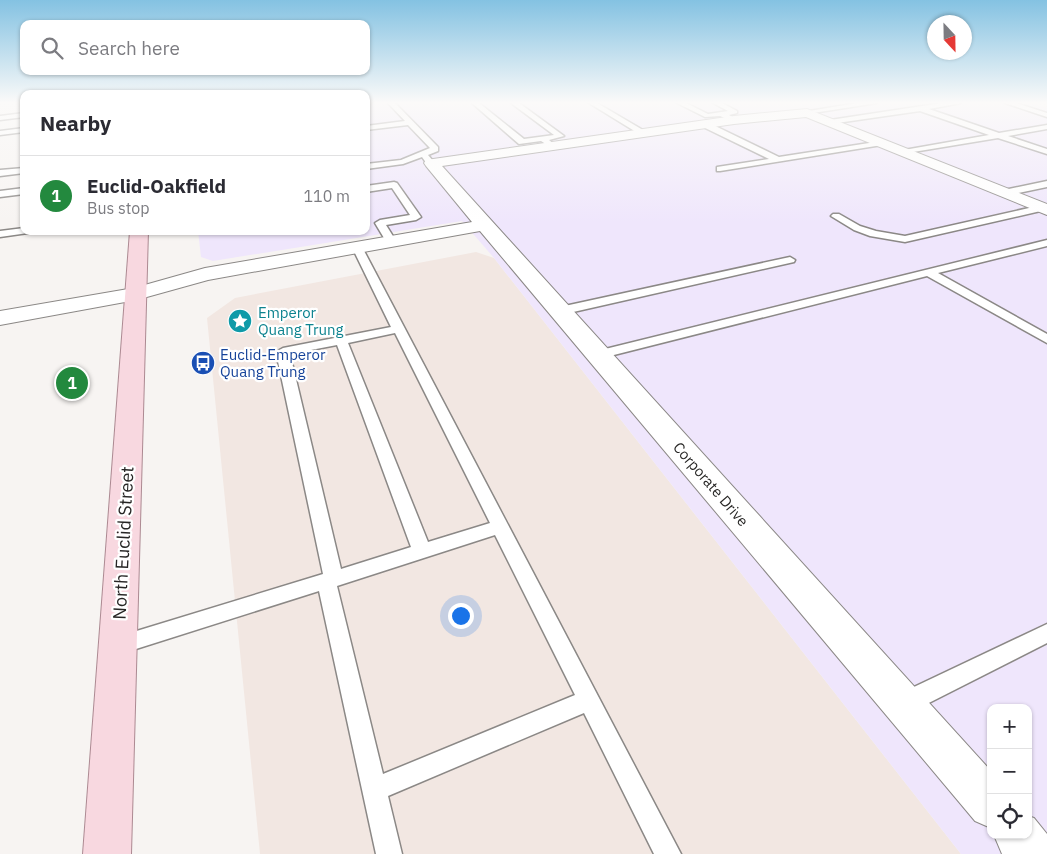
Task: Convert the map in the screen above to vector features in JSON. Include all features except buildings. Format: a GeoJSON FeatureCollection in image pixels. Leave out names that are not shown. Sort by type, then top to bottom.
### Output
{"type":"FeatureCollection","features":[{"type":"Feature","properties":{"kind":"main road","name":"North Euclid Street"},"geometry":{"type":"LineString","coordinates":[[106,854],[139,235]]}},
{"type":"Feature","properties":{"kind":"street"},"geometry":{"type":"LineString","coordinates":[[427,159],[541,143]]}},
{"type":"Feature","properties":{"kind":"street"},"geometry":{"type":"LineString","coordinates":[[882,143],[1045,209]]}},
{"type":"Feature","properties":{"kind":"street","name":"Corporate Drive"},"geometry":{"type":"LineString","coordinates":[[427,159],[987,800]]}},
{"type":"Feature","properties":{"kind":"street"},"geometry":{"type":"LineString","coordinates":[[362,255],[391,241],[492,233]]}},
{"type":"Feature","properties":{"kind":"street"},"geometry":{"type":"LineString","coordinates":[[0,318],[136,294],[211,291],[362,255],[492,233]]}},
{"type":"Feature","properties":{"kind":"street"},"geometry":{"type":"LineString","coordinates":[[1020,839],[1033,854]]}},
{"type":"Feature","properties":{"kind":"lane"},"geometry":{"type":"LineString","coordinates":[[370,166],[427,159],[434,150],[428,143]]}},
{"type":"Feature","properties":{"kind":"lane"},"geometry":{"type":"LineString","coordinates":[[743,143],[778,160]]}},
{"type":"Feature","properties":{"kind":"lane"},"geometry":{"type":"LineString","coordinates":[[720,169],[882,143]]}},
{"type":"Feature","properties":{"kind":"lane"},"geometry":{"type":"LineString","coordinates":[[904,152],[958,143]]}},
{"type":"Feature","properties":{"kind":"lane"},"geometry":{"type":"LineString","coordinates":[[1019,143],[1047,152]]}},
{"type":"Feature","properties":{"kind":"lane"},"geometry":{"type":"LineString","coordinates":[[0,173],[20,170]]}},
{"type":"Feature","properties":{"kind":"lane"},"geometry":{"type":"LineString","coordinates":[[1004,193],[1047,184]]}},
{"type":"Feature","properties":{"kind":"lane"},"geometry":{"type":"LineString","coordinates":[[370,188],[394,185],[416,217],[380,223],[391,241]]}},
{"type":"Feature","properties":{"kind":"lane"},"geometry":{"type":"LineString","coordinates":[[0,194],[20,192]]}},
{"type":"Feature","properties":{"kind":"lane"},"geometry":{"type":"LineString","coordinates":[[836,216],[857,228],[874,234],[905,239],[1045,209]]}},
{"type":"Feature","properties":{"kind":"lane"},"geometry":{"type":"LineString","coordinates":[[0,234],[20,232]]}},
{"type":"Feature","properties":{"kind":"lane"},"geometry":{"type":"LineString","coordinates":[[598,355],[1047,243]]}},
{"type":"Feature","properties":{"kind":"lane"},"geometry":{"type":"LineString","coordinates":[[362,255],[398,329],[668,854]]}},
{"type":"Feature","properties":{"kind":"lane"},"geometry":{"type":"LineString","coordinates":[[560,311],[790,260]]}},
{"type":"Feature","properties":{"kind":"lane"},"geometry":{"type":"LineString","coordinates":[[929,273],[1047,339]]}},
{"type":"Feature","properties":{"kind":"lane"},"geometry":{"type":"LineString","coordinates":[[389,854],[283,352],[398,329]]}},
{"type":"Feature","properties":{"kind":"lane"},"geometry":{"type":"LineString","coordinates":[[341,340],[422,552]]}},
{"type":"Feature","properties":{"kind":"lane"},"geometry":{"type":"LineString","coordinates":[[117,646],[500,527]]}},
{"type":"Feature","properties":{"kind":"lane"},"geometry":{"type":"LineString","coordinates":[[903,704],[1047,632]]}},
{"type":"Feature","properties":{"kind":"lane"},"geometry":{"type":"LineString","coordinates":[[374,790],[589,700]]}},
{"type":"Feature","properties":{"kind":"shaded area"},"geometry":{"type":"Polygon","coordinates":[[[370,143],[1047,143],[1047,854],[961,854],[494,258],[462,221],[213,261],[201,257],[198,235],[370,235],[370,143]]]}},
{"type":"Feature","properties":{"kind":"shaded area"},"geometry":{"type":"Polygon","coordinates":[[[476,252],[494,258],[961,854],[260,854],[207,318],[235,298],[476,252]]]}},
{"type":"Feature","properties":{"kind":"place","name":"Emperor Quang Trung"},"geometry":{"type":"Point","coordinates":[240,321]}},
{"type":"Feature","properties":{"kind":"place","name":"Euclid-Emperor Quang Trung"},"geometry":{"type":"Point","coordinates":[203,363]}},
{"type":"Feature","properties":{"kind":"place","name":"Euclid-Oakfield"},"geometry":{"type":"Point","coordinates":[72,383]}}]}
